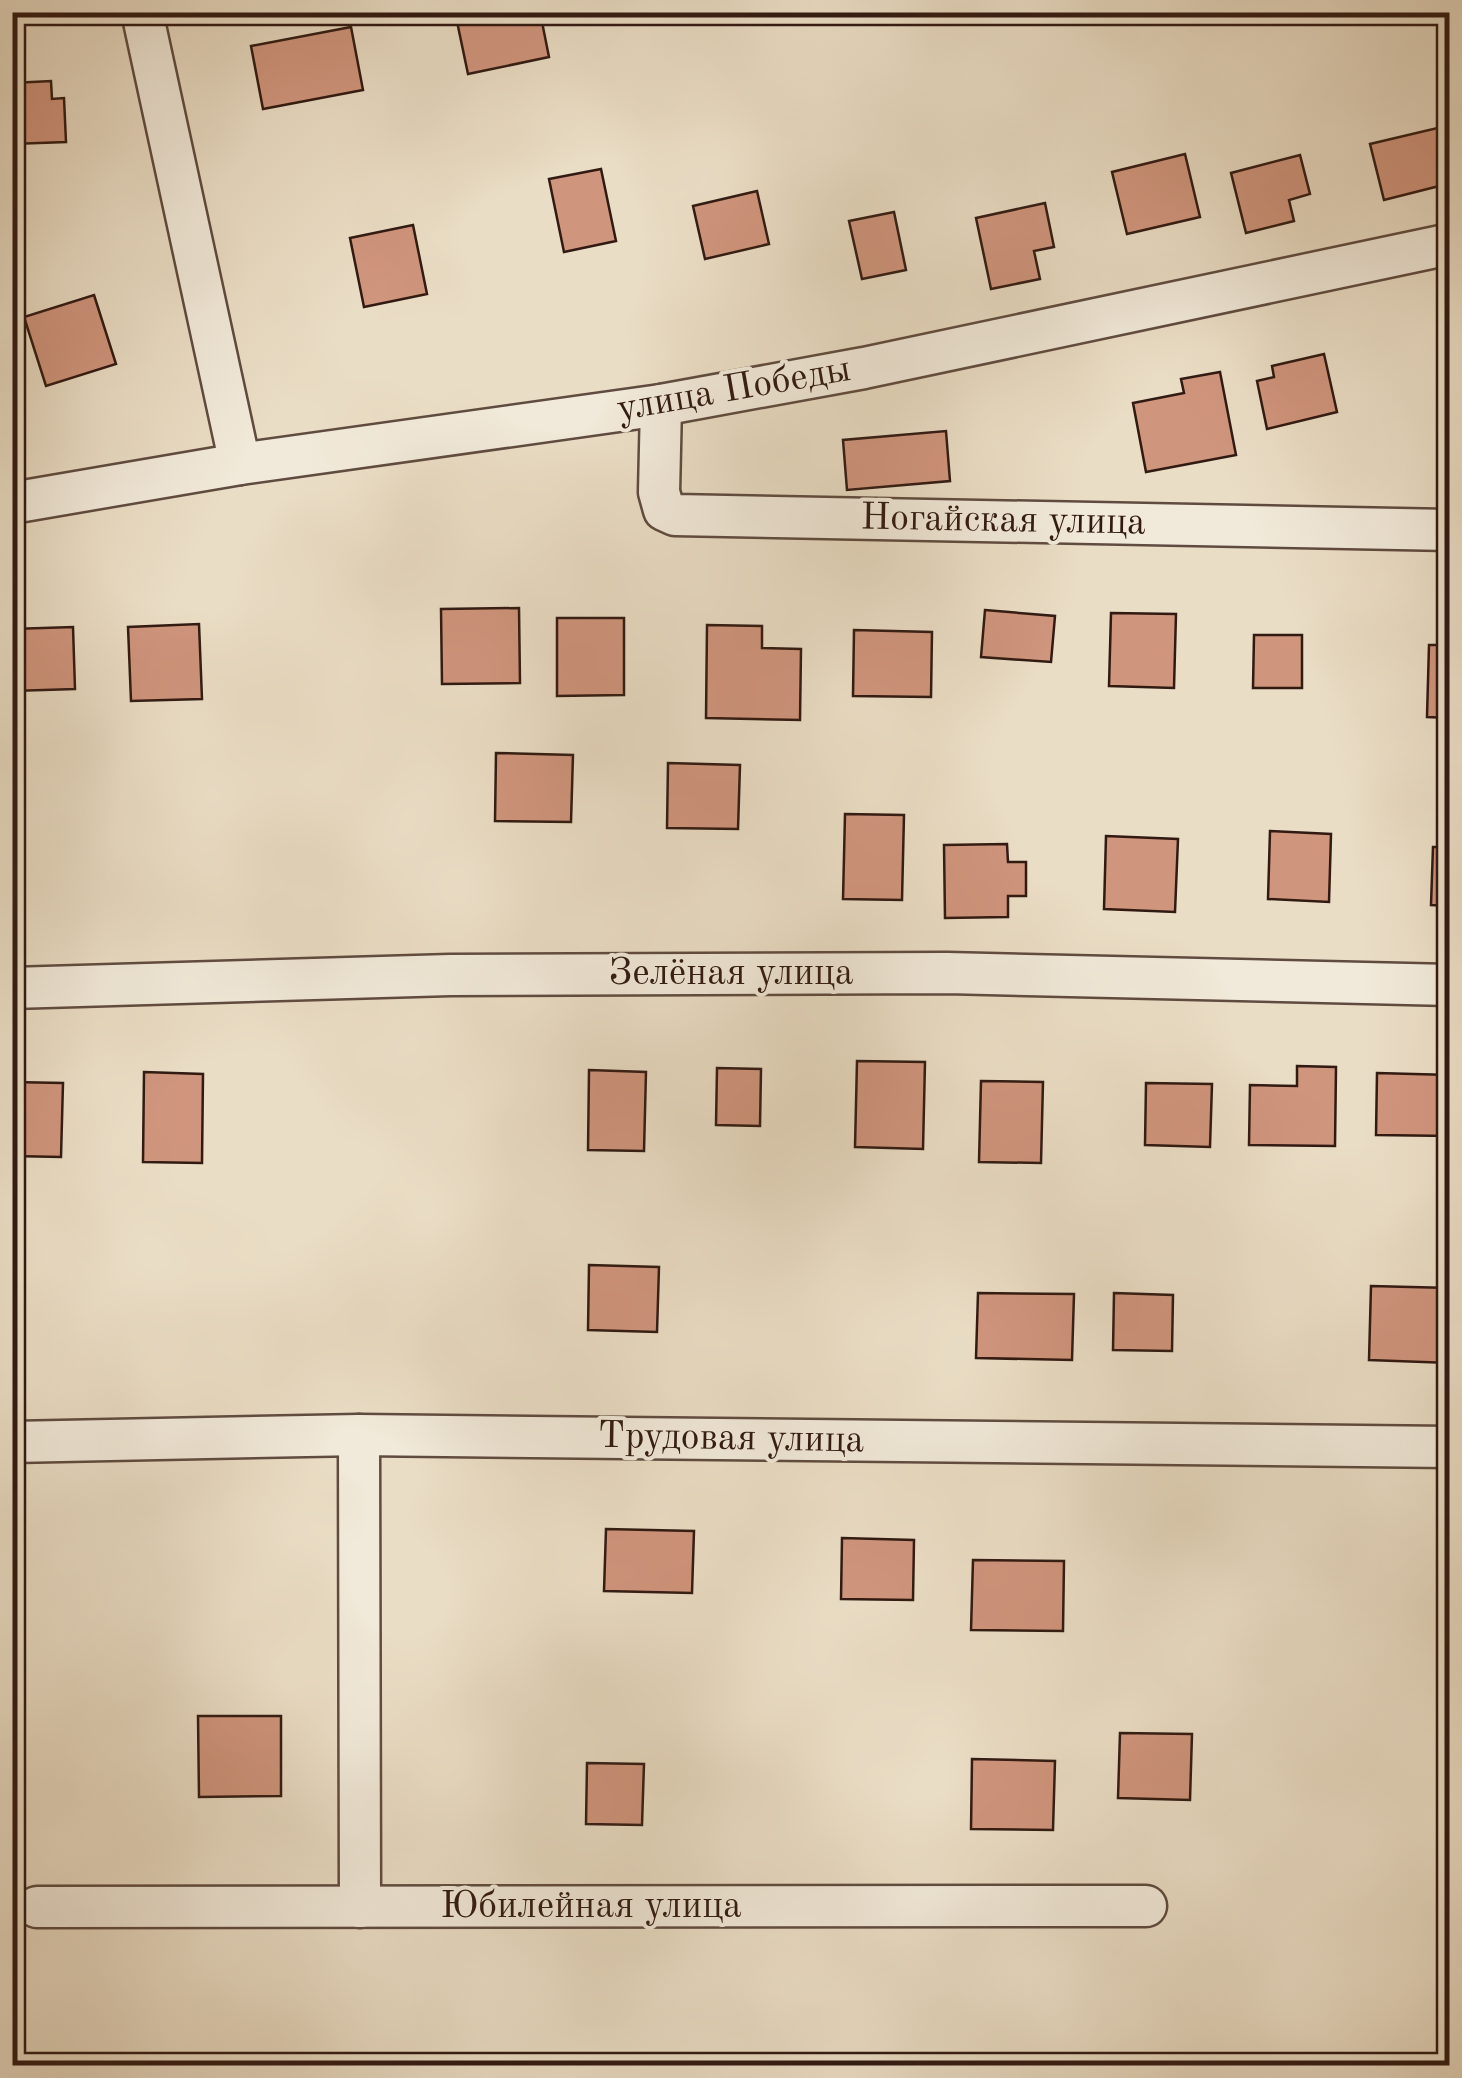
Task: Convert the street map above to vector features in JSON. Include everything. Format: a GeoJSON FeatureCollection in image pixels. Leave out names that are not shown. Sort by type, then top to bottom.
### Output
{"type":"FeatureCollection","features":[{"type":"Feature","properties":{"kind":"street"},"geometry":{"type":"LineString","coordinates":[[142,12],[240,464]]}},
{"type":"Feature","properties":{"kind":"street","name":"улица Победы"},"geometry":{"type":"LineString","coordinates":[[12,503],[240,464],[661,405],[864,368],[1450,244]]}},
{"type":"Feature","properties":{"kind":"street","name":"Ногайская улица"},"geometry":{"type":"LineString","coordinates":[[661,405],[658,492],[664,510],[676,515],[1450,530]]}},
{"type":"Feature","properties":{"kind":"street","name":"Зелёная улица"},"geometry":{"type":"LineString","coordinates":[[12,988],[450,975],[907,974],[1450,985]]}},
{"type":"Feature","properties":{"kind":"street"},"geometry":{"type":"LineString","coordinates":[[359,1436],[360,1907]]}},
{"type":"Feature","properties":{"kind":"street","name":"Трудовая улица"},"geometry":{"type":"LineString","coordinates":[[12,1442],[359,1436],[1450,1447]]}},
{"type":"Feature","properties":{"kind":"street","name":"Юбилейная улица"},"geometry":{"type":"LineString","coordinates":[[37,1908],[1146,1906]]}},
{"type":"Feature","properties":{"kind":"building"},"geometry":{"type":"Polygon","coordinates":[[[455,12],[540,12],[549,57],[468,74],[455,12]]]}},
{"type":"Feature","properties":{"kind":"building"},"geometry":{"type":"Polygon","coordinates":[[[351,27],[363,90],[263,109],[251,46],[351,27]]]}},
{"type":"Feature","properties":{"kind":"building"},"geometry":{"type":"Polygon","coordinates":[[[51,81],[52,99],[64,98],[66,142],[12,144],[12,83],[51,81]]]}},
{"type":"Feature","properties":{"kind":"building"},"geometry":{"type":"Polygon","coordinates":[[[1450,125],[1450,158],[1441,160],[1447,184],[1384,200],[1370,144],[1450,125]]]}},
{"type":"Feature","properties":{"kind":"building"},"geometry":{"type":"Polygon","coordinates":[[[1185,154],[1200,217],[1127,234],[1112,172],[1185,154]]]}},
{"type":"Feature","properties":{"kind":"building"},"geometry":{"type":"Polygon","coordinates":[[[1300,155],[1310,194],[1289,200],[1294,221],[1246,233],[1231,173],[1300,155]]]}},
{"type":"Feature","properties":{"kind":"building"},"geometry":{"type":"Polygon","coordinates":[[[601,169],[616,241],[564,252],[549,179],[601,169]]]}},
{"type":"Feature","properties":{"kind":"building"},"geometry":{"type":"Polygon","coordinates":[[[757,191],[769,244],[705,259],[693,206],[757,191]]]}},
{"type":"Feature","properties":{"kind":"building"},"geometry":{"type":"Polygon","coordinates":[[[1045,203],[1054,247],[1034,251],[1040,279],[991,289],[976,218],[1045,203]]]}},
{"type":"Feature","properties":{"kind":"building"},"geometry":{"type":"Polygon","coordinates":[[[894,212],[906,270],[862,279],[849,221],[894,212]]]}},
{"type":"Feature","properties":{"kind":"building"},"geometry":{"type":"Polygon","coordinates":[[[413,225],[427,294],[364,307],[350,238],[413,225]]]}},
{"type":"Feature","properties":{"kind":"building"},"geometry":{"type":"Polygon","coordinates":[[[94,295],[116,364],[46,386],[24,317],[94,295]]]}},
{"type":"Feature","properties":{"kind":"building"},"geometry":{"type":"Polygon","coordinates":[[[1324,354],[1337,412],[1267,429],[1257,381],[1274,377],[1272,366],[1324,354]]]}},
{"type":"Feature","properties":{"kind":"building"},"geometry":{"type":"Polygon","coordinates":[[[1220,372],[1236,455],[1146,472],[1133,403],[1184,393],[1181,379],[1220,372]]]}},
{"type":"Feature","properties":{"kind":"building"},"geometry":{"type":"Polygon","coordinates":[[[946,431],[950,481],[847,490],[843,440],[946,431]]]}},
{"type":"Feature","properties":{"kind":"building"},"geometry":{"type":"Polygon","coordinates":[[[519,608],[520,683],[442,684],[441,609],[519,608]]]}},
{"type":"Feature","properties":{"kind":"building"},"geometry":{"type":"Polygon","coordinates":[[[985,610],[1055,616],[1051,662],[981,657],[985,610]]]}},
{"type":"Feature","properties":{"kind":"building"},"geometry":{"type":"Polygon","coordinates":[[[1111,613],[1176,614],[1174,688],[1109,686],[1111,613]]]}},
{"type":"Feature","properties":{"kind":"building"},"geometry":{"type":"Polygon","coordinates":[[[557,618],[624,618],[624,695],[557,696],[557,618]]]}},
{"type":"Feature","properties":{"kind":"building"},"geometry":{"type":"Polygon","coordinates":[[[199,624],[202,699],[131,701],[128,627],[199,624]]]}},
{"type":"Feature","properties":{"kind":"building"},"geometry":{"type":"Polygon","coordinates":[[[707,625],[762,626],[762,648],[801,649],[800,720],[706,718],[707,625]]]}},
{"type":"Feature","properties":{"kind":"building"},"geometry":{"type":"Polygon","coordinates":[[[73,627],[75,689],[12,691],[12,629],[73,627]]]}},
{"type":"Feature","properties":{"kind":"building"},"geometry":{"type":"Polygon","coordinates":[[[854,630],[932,632],[931,697],[853,696],[854,630]]]}},
{"type":"Feature","properties":{"kind":"building"},"geometry":{"type":"Polygon","coordinates":[[[1254,635],[1302,635],[1302,688],[1253,688],[1254,635]]]}},
{"type":"Feature","properties":{"kind":"building"},"geometry":{"type":"Polygon","coordinates":[[[1429,645],[1450,645],[1450,718],[1427,717],[1429,645]]]}},
{"type":"Feature","properties":{"kind":"building"},"geometry":{"type":"Polygon","coordinates":[[[496,753],[573,755],[571,822],[495,821],[496,753]]]}},
{"type":"Feature","properties":{"kind":"building"},"geometry":{"type":"Polygon","coordinates":[[[668,763],[740,765],[738,829],[667,828],[668,763]]]}},
{"type":"Feature","properties":{"kind":"building"},"geometry":{"type":"Polygon","coordinates":[[[845,814],[904,815],[902,900],[843,899],[845,814]]]}},
{"type":"Feature","properties":{"kind":"building"},"geometry":{"type":"Polygon","coordinates":[[[1270,831],[1331,834],[1329,902],[1268,899],[1270,831]]]}},
{"type":"Feature","properties":{"kind":"building"},"geometry":{"type":"Polygon","coordinates":[[[1106,836],[1178,839],[1175,912],[1104,909],[1106,836]]]}},
{"type":"Feature","properties":{"kind":"building"},"geometry":{"type":"Polygon","coordinates":[[[1007,844],[1008,862],[1026,862],[1026,896],[1008,896],[1008,917],[945,918],[944,845],[1007,844]]]}},
{"type":"Feature","properties":{"kind":"building"},"geometry":{"type":"Polygon","coordinates":[[[1433,847],[1450,847],[1450,906],[1431,905],[1433,847]]]}},
{"type":"Feature","properties":{"kind":"building"},"geometry":{"type":"Polygon","coordinates":[[[857,1061],[925,1062],[923,1149],[855,1147],[857,1061]]]}},
{"type":"Feature","properties":{"kind":"building"},"geometry":{"type":"Polygon","coordinates":[[[1297,1066],[1336,1067],[1335,1146],[1249,1145],[1250,1085],[1297,1086],[1297,1066]]]}},
{"type":"Feature","properties":{"kind":"building"},"geometry":{"type":"Polygon","coordinates":[[[717,1068],[761,1069],[760,1126],[716,1125],[717,1068]]]}},
{"type":"Feature","properties":{"kind":"building"},"geometry":{"type":"Polygon","coordinates":[[[589,1070],[646,1072],[644,1151],[588,1150],[589,1070]]]}},
{"type":"Feature","properties":{"kind":"building"},"geometry":{"type":"Polygon","coordinates":[[[144,1072],[203,1074],[202,1163],[143,1162],[144,1072]]]}},
{"type":"Feature","properties":{"kind":"building"},"geometry":{"type":"Polygon","coordinates":[[[1377,1073],[1450,1075],[1450,1136],[1376,1135],[1377,1073]]]}},
{"type":"Feature","properties":{"kind":"building"},"geometry":{"type":"Polygon","coordinates":[[[981,1081],[1043,1082],[1041,1163],[979,1162],[981,1081]]]}},
{"type":"Feature","properties":{"kind":"building"},"geometry":{"type":"Polygon","coordinates":[[[12,1082],[63,1083],[61,1157],[12,1156],[12,1082]]]}},
{"type":"Feature","properties":{"kind":"building"},"geometry":{"type":"Polygon","coordinates":[[[1146,1083],[1212,1084],[1210,1147],[1145,1145],[1146,1083]]]}},
{"type":"Feature","properties":{"kind":"building"},"geometry":{"type":"Polygon","coordinates":[[[589,1265],[659,1267],[657,1332],[588,1330],[589,1265]]]}},
{"type":"Feature","properties":{"kind":"building"},"geometry":{"type":"Polygon","coordinates":[[[1371,1286],[1450,1288],[1450,1363],[1369,1360],[1371,1286]]]}},
{"type":"Feature","properties":{"kind":"building"},"geometry":{"type":"Polygon","coordinates":[[[978,1293],[1074,1294],[1072,1360],[976,1358],[978,1293]]]}},
{"type":"Feature","properties":{"kind":"building"},"geometry":{"type":"Polygon","coordinates":[[[1114,1293],[1173,1295],[1172,1351],[1113,1350],[1114,1293]]]}},
{"type":"Feature","properties":{"kind":"building"},"geometry":{"type":"Polygon","coordinates":[[[606,1529],[694,1531],[692,1593],[604,1591],[606,1529]]]}},
{"type":"Feature","properties":{"kind":"building"},"geometry":{"type":"Polygon","coordinates":[[[842,1538],[914,1540],[913,1600],[841,1599],[842,1538]]]}},
{"type":"Feature","properties":{"kind":"building"},"geometry":{"type":"Polygon","coordinates":[[[973,1560],[1064,1561],[1063,1631],[971,1630],[973,1560]]]}},
{"type":"Feature","properties":{"kind":"building"},"geometry":{"type":"Polygon","coordinates":[[[198,1716],[281,1716],[281,1796],[199,1797],[198,1716]]]}},
{"type":"Feature","properties":{"kind":"building"},"geometry":{"type":"Polygon","coordinates":[[[1120,1733],[1192,1734],[1190,1800],[1118,1798],[1120,1733]]]}},
{"type":"Feature","properties":{"kind":"building"},"geometry":{"type":"Polygon","coordinates":[[[972,1759],[1055,1761],[1053,1830],[971,1829],[972,1759]]]}},
{"type":"Feature","properties":{"kind":"building"},"geometry":{"type":"Polygon","coordinates":[[[587,1763],[644,1764],[642,1825],[586,1824],[587,1763]]]}}]}
